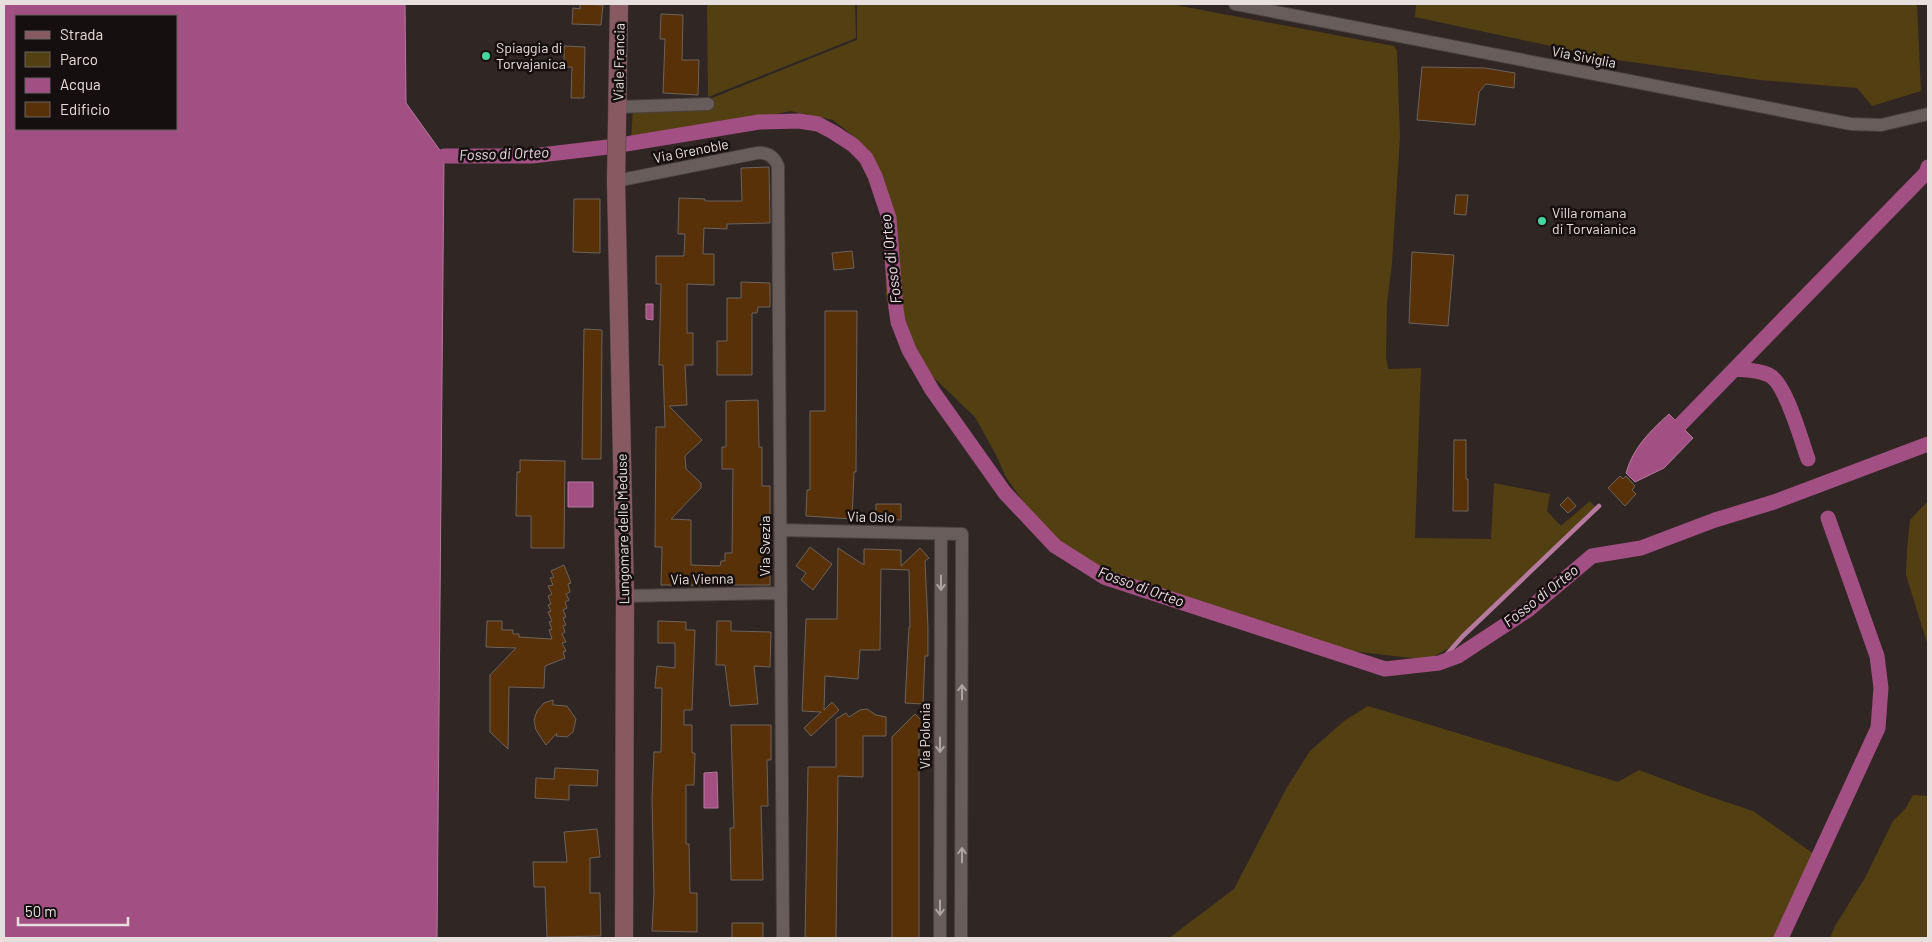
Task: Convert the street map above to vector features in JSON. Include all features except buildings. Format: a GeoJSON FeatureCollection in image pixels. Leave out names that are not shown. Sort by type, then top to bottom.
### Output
{"type":"FeatureCollection","features":[{"type":"Feature","properties":{"kind":"main road","name":"Viale Francia"},"geometry":{"type":"LineString","coordinates":[[618,114],[619,4]]}},
{"type":"Feature","properties":{"kind":"main road","name":"Lungomare delle Meduse"},"geometry":{"type":"LineString","coordinates":[[618,114],[616,176],[625,596],[624,938]]}},
{"type":"Feature","properties":{"kind":"street","name":"Via Siviglia"},"geometry":{"type":"LineString","coordinates":[[1235,4],[1851,124],[1881,124],[1924,115]]}},
{"type":"Feature","properties":{"kind":"street"},"geometry":{"type":"LineString","coordinates":[[618,114],[708,104]]}},
{"type":"Feature","properties":{"kind":"street","name":"Via Grenoble"},"geometry":{"type":"LineString","coordinates":[[616,176],[757,153],[771,156]]}},
{"type":"Feature","properties":{"kind":"street","name":"Via Svezia"},"geometry":{"type":"LineString","coordinates":[[771,156],[777,163],[778,169],[783,938]]}},
{"type":"Feature","properties":{"kind":"street","name":"Via Oslo"},"geometry":{"type":"LineString","coordinates":[[780,530],[962,534],[962,938]]}},
{"type":"Feature","properties":{"kind":"street","name":"Via Polonia"},"geometry":{"type":"LineString","coordinates":[[940,938],[941,534]]}},
{"type":"Feature","properties":{"kind":"street","name":"Via Vienna"},"geometry":{"type":"LineString","coordinates":[[625,596],[780,593]]}},
{"type":"Feature","properties":{"kind":"green space"},"geometry":{"type":"Polygon","coordinates":[[[707,4],[855,4],[856,38],[708,97],[707,4]]]}},
{"type":"Feature","properties":{"kind":"green space"},"geometry":{"type":"Polygon","coordinates":[[[857,4],[1170,4],[1394,46],[1397,51],[1400,137],[1392,263],[1387,303],[1386,357],[1388,369],[1421,368],[1415,538],[1491,539],[1494,483],[1550,494],[1547,511],[1561,526],[1590,501],[1595,507],[1449,648],[1431,658],[1420,659],[1342,650],[1311,641],[1274,638],[1193,613],[1144,587],[1103,572],[1067,550],[1038,523],[1006,477],[975,417],[906,351],[898,339],[892,326],[886,295],[884,210],[879,183],[866,150],[852,135],[833,120],[790,111],[732,124],[631,140],[633,109],[707,100],[857,40],[857,4]]]}},
{"type":"Feature","properties":{"kind":"green space"},"geometry":{"type":"Polygon","coordinates":[[[1416,4],[1917,4],[1921,91],[1872,106],[1857,88],[1760,80],[1617,60],[1415,17],[1416,4]]]}},
{"type":"Feature","properties":{"kind":"green space"},"geometry":{"type":"Polygon","coordinates":[[[1928,501],[1928,646],[1906,575],[1910,520],[1928,501]]]}},
{"type":"Feature","properties":{"kind":"green space"},"geometry":{"type":"Polygon","coordinates":[[[1368,706],[1618,782],[1639,770],[1753,811],[1814,854],[1777,938],[1169,938],[1234,889],[1286,789],[1310,751],[1344,721],[1368,706]]]}},
{"type":"Feature","properties":{"kind":"green space"},"geometry":{"type":"Polygon","coordinates":[[[1913,795],[1928,796],[1928,938],[1830,938],[1835,926],[1865,878],[1893,821],[1905,809],[1913,795]]]}},
{"type":"Feature","properties":{"kind":"water"},"geometry":{"type":"Polygon","coordinates":[[[4,4],[405,4],[406,103],[444,156],[437,938],[4,938],[4,4]]]}},
{"type":"Feature","properties":{"kind":"water"},"geometry":{"type":"Polygon","coordinates":[[[646,304],[653,304],[653,320],[646,319],[646,304]]]}},
{"type":"Feature","properties":{"kind":"water"},"geometry":{"type":"Polygon","coordinates":[[[1669,414],[1693,438],[1664,468],[1635,482],[1626,473],[1633,456],[1649,434],[1669,414]]]}},
{"type":"Feature","properties":{"kind":"water"},"geometry":{"type":"Polygon","coordinates":[[[568,482],[593,482],[593,507],[568,507],[568,482]]]}},
{"type":"Feature","properties":{"kind":"water"},"geometry":{"type":"Polygon","coordinates":[[[717,772],[718,808],[704,808],[704,773],[717,772]]]}},
{"type":"Feature","properties":{"kind":"waterway","name":"Fosso di Orteo"},"geometry":{"type":"LineString","coordinates":[[444,156],[532,156],[608,147],[759,122],[799,121],[818,124],[833,132],[853,145],[866,158],[875,176],[889,218],[898,322],[909,350],[932,390],[1005,493],[1055,546],[1104,577],[1385,669],[1439,663],[1458,656],[1528,610],[1592,556],[1641,548],[1715,520],[1774,502],[1928,444]]}},
{"type":"Feature","properties":{"kind":"waterway"},"geometry":{"type":"LineString","coordinates":[[1680,425],[1926,173],[1928,167]]}},
{"type":"Feature","properties":{"kind":"waterway"},"geometry":{"type":"LineString","coordinates":[[1735,369],[1761,372],[1775,380],[1787,400],[1808,459]]}},
{"type":"Feature","properties":{"kind":"waterway"},"geometry":{"type":"LineString","coordinates":[[1439,663],[1463,636],[1599,506]]}},
{"type":"Feature","properties":{"kind":"waterway"},"geometry":{"type":"LineString","coordinates":[[1781,938],[1878,728],[1881,688],[1877,656],[1828,518]]}},
{"type":"Feature","properties":{"kind":"place","name":"Spiaggia di Torvajanica"},"geometry":{"type":"Point","coordinates":[486,56]}},
{"type":"Feature","properties":{"kind":"place","name":"Villa romana di Torvaianica"},"geometry":{"type":"Point","coordinates":[1542,221]}}]}
